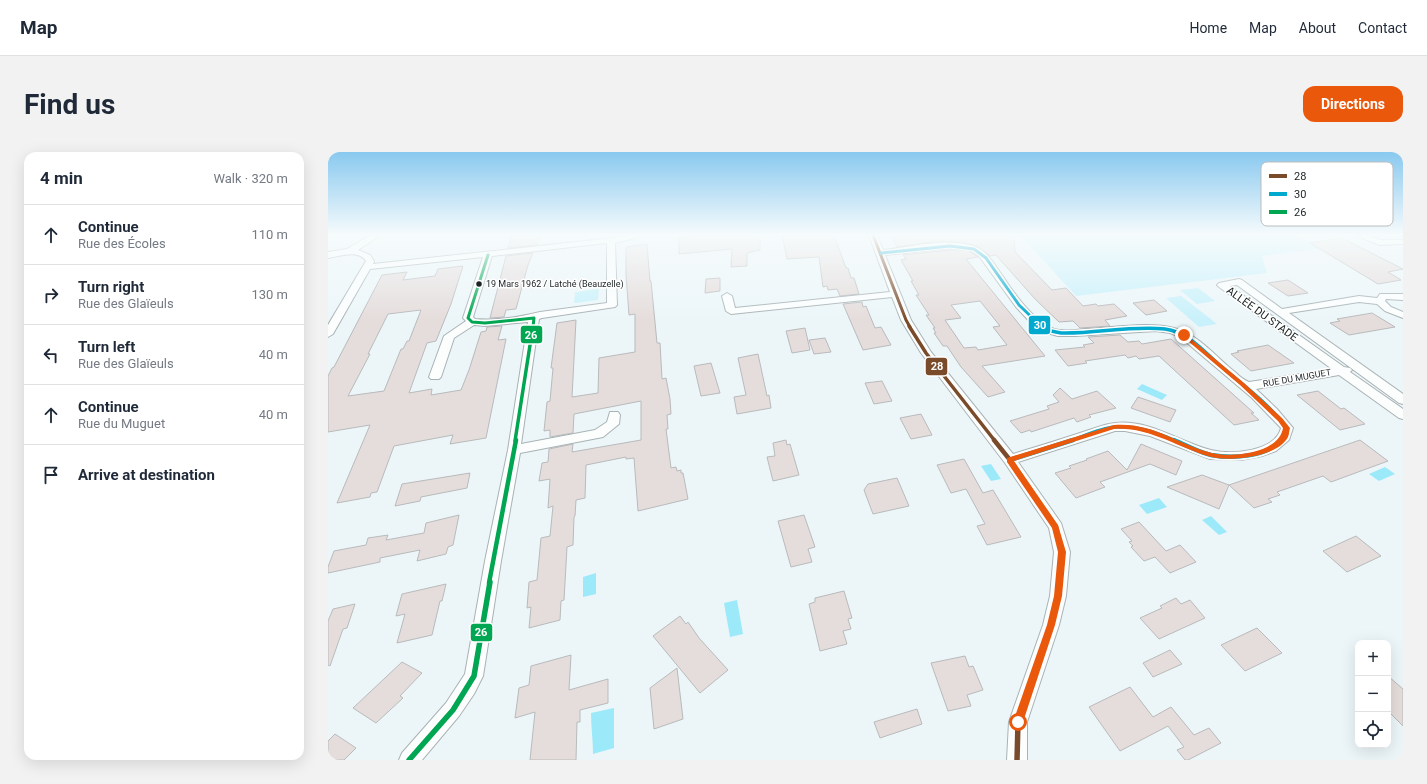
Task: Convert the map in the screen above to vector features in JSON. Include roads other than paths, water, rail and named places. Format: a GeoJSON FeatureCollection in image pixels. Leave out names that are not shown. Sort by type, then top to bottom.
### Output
{"type":"FeatureCollection","features":[{"type":"Feature","properties":{"kind":"street"},"geometry":{"type":"LineString","coordinates":[[328,334],[369,263]]}},
{"type":"Feature","properties":{"kind":"street"},"geometry":{"type":"LineString","coordinates":[[367,267],[404,263]]}},
{"type":"Feature","properties":{"kind":"street"},"geometry":{"type":"LineString","coordinates":[[472,322],[468,318],[485,263]]}},
{"type":"Feature","properties":{"kind":"street"},"geometry":{"type":"LineString","coordinates":[[435,377],[449,336],[472,322],[485,323],[534,318],[612,304],[611,263]]}},
{"type":"Feature","properties":{"kind":"street"},"geometry":{"type":"LineString","coordinates":[[885,263],[906,320],[926,353],[1010,460],[1056,527],[1062,552],[1058,596],[1051,625],[1018,722],[1017,760]]}},
{"type":"Feature","properties":{"kind":"street"},"geometry":{"type":"LineString","coordinates":[[989,263],[1007,290],[1039,325],[1049,331],[1062,334],[1152,328],[1174,330],[1192,341],[1242,384],[1280,419],[1286,428],[1285,437],[1276,445],[1264,451],[1230,457],[1212,455],[1143,429],[1129,426],[1114,427],[1010,460]]}},
{"type":"Feature","properties":{"kind":"street","name":"ALLÉE DU STADE"},"geometry":{"type":"LineString","coordinates":[[1403,400],[1239,282],[1222,285],[1403,415]]}},
{"type":"Feature","properties":{"kind":"street"},"geometry":{"type":"LineString","coordinates":[[727,296],[731,311],[896,294]]}},
{"type":"Feature","properties":{"kind":"street"},"geometry":{"type":"LineString","coordinates":[[1380,301],[1384,296],[1403,297]]}},
{"type":"Feature","properties":{"kind":"street"},"geometry":{"type":"LineString","coordinates":[[1280,312],[1360,299],[1380,301],[1388,309],[1403,315]]}},
{"type":"Feature","properties":{"kind":"street"},"geometry":{"type":"LineString","coordinates":[[742,316],[762,313],[779,306]]}},
{"type":"Feature","properties":{"kind":"street"},"geometry":{"type":"LineString","coordinates":[[409,760],[450,714],[467,692],[474,676],[493,561],[514,450],[534,318]]}},
{"type":"Feature","properties":{"kind":"street","name":"RUE DU MUGUET"},"geometry":{"type":"LineString","coordinates":[[1242,384],[1258,386],[1359,369]]}},
{"type":"Feature","properties":{"kind":"street"},"geometry":{"type":"LineString","coordinates":[[514,450],[599,434],[613,424],[614,415]]}},
{"type":"Feature","properties":{"kind":"water"},"geometry":{"type":"Polygon","coordinates":[[[1142,384],[1167,395],[1162,400],[1137,389],[1142,384]]]}},
{"type":"Feature","properties":{"kind":"water"},"geometry":{"type":"Polygon","coordinates":[[[991,464],[1001,479],[991,481],[981,466],[991,464]]]}},
{"type":"Feature","properties":{"kind":"water"},"geometry":{"type":"Polygon","coordinates":[[[1385,467],[1395,474],[1379,481],[1369,474],[1385,467]]]}},
{"type":"Feature","properties":{"kind":"water"},"geometry":{"type":"Polygon","coordinates":[[[1159,498],[1167,507],[1147,514],[1139,505],[1159,498]]]}},
{"type":"Feature","properties":{"kind":"water"},"geometry":{"type":"Polygon","coordinates":[[[1211,516],[1227,532],[1219,535],[1202,520],[1211,516]]]}},
{"type":"Feature","properties":{"kind":"water"},"geometry":{"type":"Polygon","coordinates":[[[596,573],[596,594],[583,597],[583,577],[596,573]]]}},
{"type":"Feature","properties":{"kind":"water"},"geometry":{"type":"Polygon","coordinates":[[[737,600],[743,634],[730,637],[724,603],[737,600]]]}},
{"type":"Feature","properties":{"kind":"water"},"geometry":{"type":"Polygon","coordinates":[[[614,708],[614,748],[593,754],[591,713],[614,708]]]}},
{"type":"Feature","properties":{"kind":"place","name":"19 Mars 1962 / Latché (Beauzelle)"},"geometry":{"type":"Point","coordinates":[479,284]}}]}
